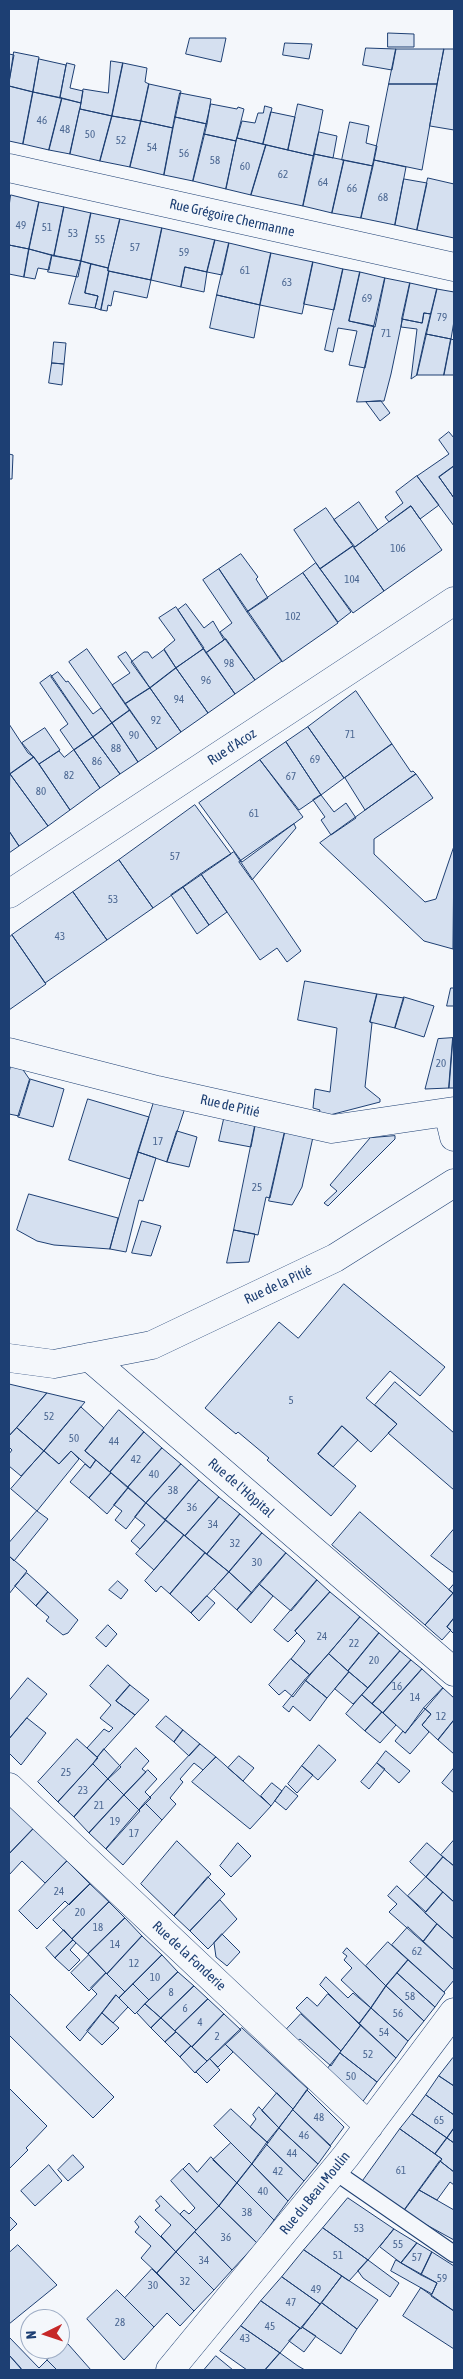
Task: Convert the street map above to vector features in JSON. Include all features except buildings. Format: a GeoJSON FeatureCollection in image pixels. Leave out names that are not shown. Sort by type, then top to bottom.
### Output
{"type":"FeatureCollection","features":[{"type":"Feature","properties":{"kind":"street","name":"Rue Grégoire Chermanne"},"geometry":{"type":"LineString","coordinates":[[9,168],[454,267]]}},
{"type":"Feature","properties":{"kind":"street","name":"Rue d'Acoz"},"geometry":{"type":"LineString","coordinates":[[9,894],[454,600]]}},
{"type":"Feature","properties":{"kind":"street","name":"Rue de Pitié"},"geometry":{"type":"LineString","coordinates":[[9,1052],[157,1090],[332,1129],[452,1120]]}},
{"type":"Feature","properties":{"kind":"street","name":"Rue de la Pitié"},"geometry":{"type":"LineString","coordinates":[[89,1357],[152,1345],[335,1258],[454,1183]]}},
{"type":"Feature","properties":{"kind":"street"},"geometry":{"type":"LineString","coordinates":[[9,1358],[54,1364],[89,1357]]}},
{"type":"Feature","properties":{"kind":"street","name":"Rue de l'Hôpital"},"geometry":{"type":"LineString","coordinates":[[89,1357],[454,1672]]}},
{"type":"Feature","properties":{"kind":"street","name":"Rue de la Fonderie"},"geometry":{"type":"LineString","coordinates":[[9,1787],[369,2126]]}},
{"type":"Feature","properties":{"kind":"street","name":"Rue du Beau Moulin"},"geometry":{"type":"LineString","coordinates":[[170,2370],[334,2171],[454,2012]]}},
{"type":"Feature","properties":{"kind":"lane"},"geometry":{"type":"LineString","coordinates":[[334,2171],[454,2254]]}}]}
